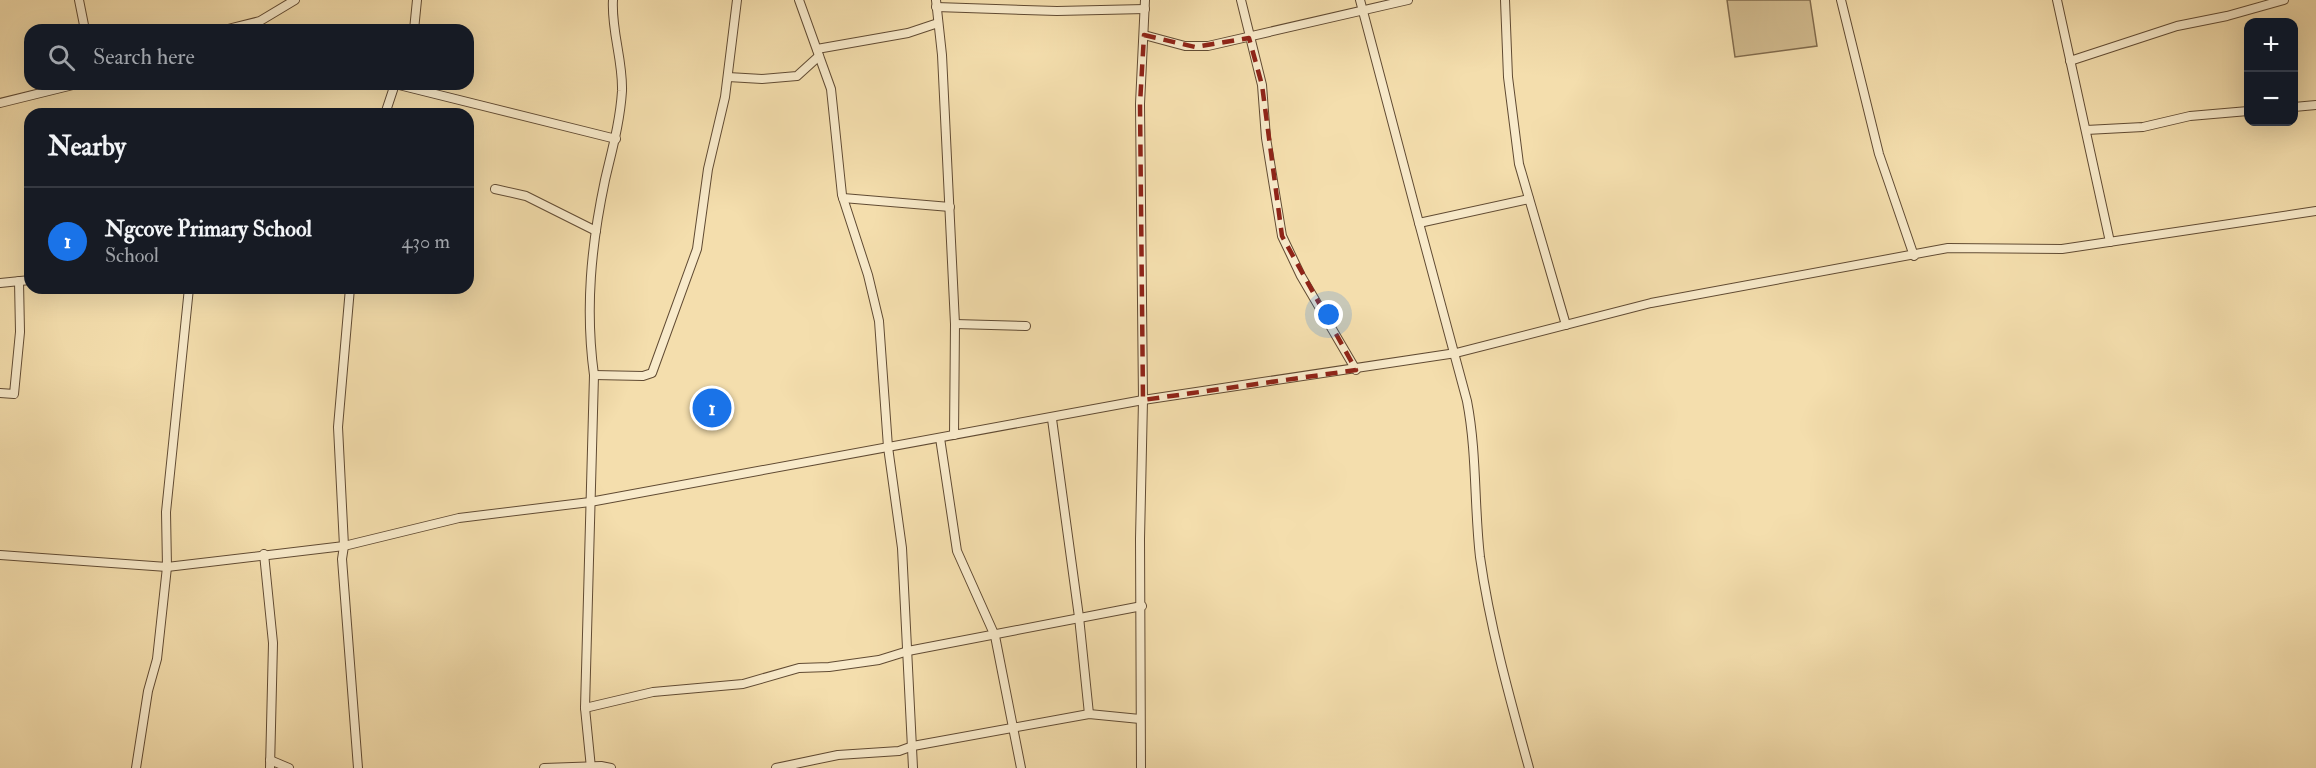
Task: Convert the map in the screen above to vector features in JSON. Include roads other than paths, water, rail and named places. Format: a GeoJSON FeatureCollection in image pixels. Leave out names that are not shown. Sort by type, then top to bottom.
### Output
{"type":"FeatureCollection","features":[{"type":"Feature","properties":{"kind":"street"},"geometry":{"type":"LineString","coordinates":[[79,0],[83,24]]}},
{"type":"Feature","properties":{"kind":"street"},"geometry":{"type":"LineString","coordinates":[[248,24],[260,21],[295,0]]}},
{"type":"Feature","properties":{"kind":"street"},"geometry":{"type":"LineString","coordinates":[[415,24],[417,0]]}},
{"type":"Feature","properties":{"kind":"street"},"geometry":{"type":"LineString","coordinates":[[591,767],[585,708],[594,375],[589,338],[588,295],[596,231],[616,138],[622,89],[613,0]]}},
{"type":"Feature","properties":{"kind":"street"},"geometry":{"type":"LineString","coordinates":[[594,375],[649,376],[652,373],[697,249],[706,180],[719,131],[728,77],[737,0]]}},
{"type":"Feature","properties":{"kind":"street"},"geometry":{"type":"LineString","coordinates":[[799,0],[831,89],[836,157],[843,198],[868,275],[879,321],[888,447],[902,548],[914,768]]}},
{"type":"Feature","properties":{"kind":"street"},"geometry":{"type":"LineString","coordinates":[[1241,0],[1262,85],[1266,138],[1282,236],[1301,276],[1356,370]]}},
{"type":"Feature","properties":{"kind":"street"},"geometry":{"type":"LineString","coordinates":[[1360,0],[1456,353],[1472,428],[1477,520],[1484,578],[1503,672],[1529,768]]}},
{"type":"Feature","properties":{"kind":"street"},"geometry":{"type":"LineString","coordinates":[[1144,35],[1195,47],[1249,38],[1362,12],[1374,6],[1408,0]]}},
{"type":"Feature","properties":{"kind":"street"},"geometry":{"type":"LineString","coordinates":[[1505,0],[1513,119],[1519,164],[1566,325]]}},
{"type":"Feature","properties":{"kind":"street"},"geometry":{"type":"LineString","coordinates":[[1841,0],[1879,154],[1914,256]]}},
{"type":"Feature","properties":{"kind":"street"},"geometry":{"type":"LineString","coordinates":[[2057,0],[2110,242]]}},
{"type":"Feature","properties":{"kind":"street"},"geometry":{"type":"LineString","coordinates":[[2070,61],[2177,26],[2227,16],[2284,0]]}},
{"type":"Feature","properties":{"kind":"street"},"geometry":{"type":"LineString","coordinates":[[954,435],[955,324],[942,55],[936,4],[1057,11],[1145,4],[1140,104],[1143,400],[1140,539],[1141,768]]}},
{"type":"Feature","properties":{"kind":"street"},"geometry":{"type":"LineString","coordinates":[[728,77],[762,79],[797,76],[818,52],[840,43],[881,38],[938,23]]}},
{"type":"Feature","properties":{"kind":"street"},"geometry":{"type":"LineString","coordinates":[[0,103],[53,90]]}},
{"type":"Feature","properties":{"kind":"street"},"geometry":{"type":"LineString","coordinates":[[387,108],[393,90]]}},
{"type":"Feature","properties":{"kind":"street"},"geometry":{"type":"LineString","coordinates":[[420,90],[616,138]]}},
{"type":"Feature","properties":{"kind":"street"},"geometry":{"type":"LineString","coordinates":[[2298,107],[2316,105]]}},
{"type":"Feature","properties":{"kind":"street"},"geometry":{"type":"LineString","coordinates":[[2086,130],[2143,127],[2190,116],[2244,111]]}},
{"type":"Feature","properties":{"kind":"street"},"geometry":{"type":"LineString","coordinates":[[495,189],[526,196],[596,231]]}},
{"type":"Feature","properties":{"kind":"street"},"geometry":{"type":"LineString","coordinates":[[843,198],[950,207]]}},
{"type":"Feature","properties":{"kind":"street"},"geometry":{"type":"LineString","coordinates":[[1419,223],[1529,199]]}},
{"type":"Feature","properties":{"kind":"street"},"geometry":{"type":"LineString","coordinates":[[0,555],[167,567],[344,546],[459,518],[590,502],[1052,419],[1143,400],[1356,370],[1456,353],[1686,296],[1948,248],[2062,249],[2316,211]]}},
{"type":"Feature","properties":{"kind":"street"},"geometry":{"type":"LineString","coordinates":[[0,393],[14,394],[20,332],[19,281]]}},
{"type":"Feature","properties":{"kind":"street"},"geometry":{"type":"LineString","coordinates":[[0,283],[24,281]]}},
{"type":"Feature","properties":{"kind":"street"},"geometry":{"type":"LineString","coordinates":[[136,768],[146,700],[157,659],[167,567],[166,512],[188,294]]}},
{"type":"Feature","properties":{"kind":"street"},"geometry":{"type":"LineString","coordinates":[[349,294],[338,428],[344,546],[342,559],[358,768]]}},
{"type":"Feature","properties":{"kind":"street"},"geometry":{"type":"LineString","coordinates":[[955,324],[1026,326]]}},
{"type":"Feature","properties":{"kind":"street"},"geometry":{"type":"LineString","coordinates":[[1052,419],[1079,617],[1089,714]]}},
{"type":"Feature","properties":{"kind":"street"},"geometry":{"type":"LineString","coordinates":[[940,438],[957,551],[994,636],[1021,768]]}},
{"type":"Feature","properties":{"kind":"street"},"geometry":{"type":"LineString","coordinates":[[264,554],[273,644],[270,764],[290,768]]}},
{"type":"Feature","properties":{"kind":"street"},"geometry":{"type":"LineString","coordinates":[[585,708],[653,692],[743,684],[800,668],[829,667],[879,660],[908,651],[1142,606]]}},
{"type":"Feature","properties":{"kind":"street"},"geometry":{"type":"LineString","coordinates":[[776,768],[838,755],[899,751],[913,746],[1089,714],[1140,718]]}},
{"type":"Feature","properties":{"kind":"street"},"geometry":{"type":"LineString","coordinates":[[544,768],[611,768]]}},
{"type":"Feature","properties":{"kind":"place","name":"Ngcove Primary School"},"geometry":{"type":"Point","coordinates":[712,408]}}]}
